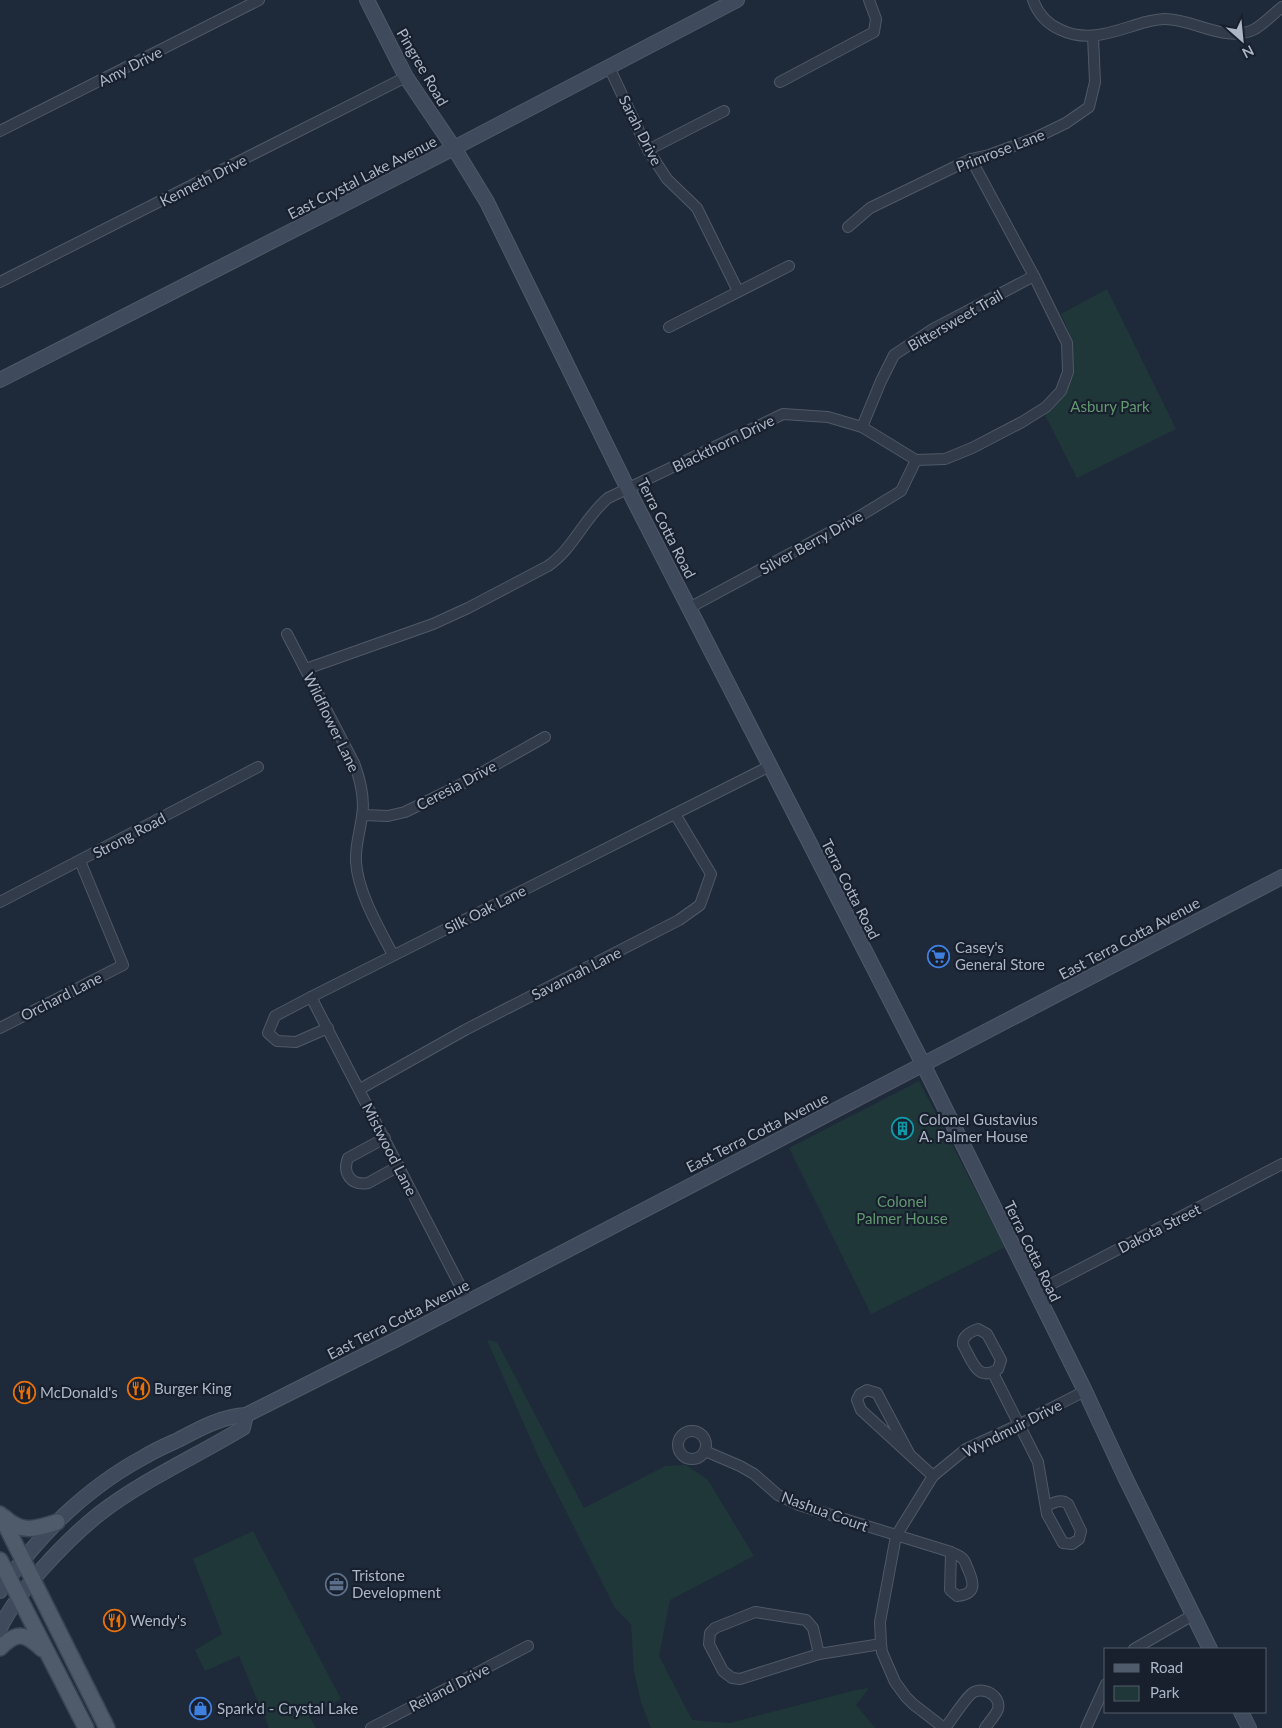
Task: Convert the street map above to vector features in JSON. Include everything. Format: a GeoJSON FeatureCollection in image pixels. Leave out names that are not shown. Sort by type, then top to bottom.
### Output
{"type":"FeatureCollection","features":[{"type":"Feature","properties":{"kind":"main road"},"geometry":{"type":"LineString","coordinates":[[0,1514],[19,1528],[38,1528],[57,1522]]}},
{"type":"Feature","properties":{"kind":"main road"},"geometry":{"type":"LineString","coordinates":[[0,1514],[107,1728]]}},
{"type":"Feature","properties":{"kind":"main road"},"geometry":{"type":"LineString","coordinates":[[0,1560],[86,1728]]}},
{"type":"Feature","properties":{"kind":"main road"},"geometry":{"type":"LineString","coordinates":[[0,1648],[15,1636],[26,1636],[42,1649],[51,1660]]}},
{"type":"Feature","properties":{"kind":"street","name":"Amy Drive"},"geometry":{"type":"LineString","coordinates":[[0,131],[260,0]]}},
{"type":"Feature","properties":{"kind":"street","name":"Pingree Road"},"geometry":{"type":"LineString","coordinates":[[367,0],[406,77],[454,148]]}},
{"type":"Feature","properties":{"kind":"street","name":"East Crystal Lake Avenue"},"geometry":{"type":"LineString","coordinates":[[0,380],[454,148],[737,0]]}},
{"type":"Feature","properties":{"kind":"street"},"geometry":{"type":"LineString","coordinates":[[780,82],[874,32],[876,19],[869,0]]}},
{"type":"Feature","properties":{"kind":"street"},"geometry":{"type":"LineString","coordinates":[[1032,0],[1040,15],[1056,28],[1077,36],[1093,36],[1164,19],[1181,21],[1228,34],[1245,32],[1260,25],[1282,7]]}},
{"type":"Feature","properties":{"kind":"street","name":"Primrose Lane"},"geometry":{"type":"LineString","coordinates":[[848,226],[870,208],[971,159],[990,155],[1033,140],[1066,123],[1089,107],[1096,82],[1093,36]]}},
{"type":"Feature","properties":{"kind":"street","name":"Sarah Drive"},"geometry":{"type":"LineString","coordinates":[[610,67],[648,150],[666,178],[697,208],[738,292]]}},
{"type":"Feature","properties":{"kind":"street","name":"Kenneth Drive"},"geometry":{"type":"LineString","coordinates":[[0,282],[406,77]]}},
{"type":"Feature","properties":{"kind":"street"},"geometry":{"type":"LineString","coordinates":[[648,150],[724,111]]}},
{"type":"Feature","properties":{"kind":"street","name":"Terra Cotta Road"},"geometry":{"type":"LineString","coordinates":[[454,148],[487,202],[628,489],[923,1064],[1210,1648]]}},
{"type":"Feature","properties":{"kind":"street"},"geometry":{"type":"LineString","coordinates":[[916,460],[945,459],[972,448],[1022,422],[1046,407],[1061,391],[1068,372],[1067,343],[1034,276],[971,159]]}},
{"type":"Feature","properties":{"kind":"street"},"geometry":{"type":"LineString","coordinates":[[669,327],[789,266]]}},
{"type":"Feature","properties":{"kind":"street","name":"Bittersweet Trail"},"geometry":{"type":"LineString","coordinates":[[862,427],[894,355],[933,329],[1034,276]]}},
{"type":"Feature","properties":{"kind":"street","name":"Blackthorn Drive"},"geometry":{"type":"LineString","coordinates":[[306,669],[433,624],[548,566],[568,549],[596,508],[608,498],[783,414],[828,417],[862,427],[916,460]]}},
{"type":"Feature","properties":{"kind":"street","name":"Silver Berry Drive"},"geometry":{"type":"LineString","coordinates":[[689,608],[860,516],[901,491],[916,460]]}},
{"type":"Feature","properties":{"kind":"street","name":"Wildflower Lane"},"geometry":{"type":"LineString","coordinates":[[287,634],[354,763],[361,784],[363,815],[356,847],[357,875],[393,955]]}},
{"type":"Feature","properties":{"kind":"street","name":"Ceresia Drive"},"geometry":{"type":"LineString","coordinates":[[363,815],[388,816],[405,812],[458,786],[545,737]]}},
{"type":"Feature","properties":{"kind":"street","name":"Silk Oak Lane"},"geometry":{"type":"LineString","coordinates":[[328,1028],[296,1042],[277,1041],[268,1033],[275,1016],[770,766]]}},
{"type":"Feature","properties":{"kind":"street","name":"Strong Road"},"geometry":{"type":"LineString","coordinates":[[0,902],[258,768]]}},
{"type":"Feature","properties":{"kind":"street","name":"Savannah Lane"},"geometry":{"type":"LineString","coordinates":[[360,1089],[465,1030],[679,920],[700,905],[711,874],[674,814]]}},
{"type":"Feature","properties":{"kind":"street","name":"Orchard Lane"},"geometry":{"type":"LineString","coordinates":[[0,1028],[123,965],[80,861]]}},
{"type":"Feature","properties":{"kind":"street","name":"East Terra Cotta Avenue"},"geometry":{"type":"LineString","coordinates":[[0,1591],[9,1577],[57,1522],[100,1486],[143,1457],[218,1422],[233,1416],[246,1415],[1282,877]]}},
{"type":"Feature","properties":{"kind":"street","name":"Mistwood Lane"},"geometry":{"type":"LineString","coordinates":[[311,997],[468,1301]]}},
{"type":"Feature","properties":{"kind":"street"},"geometry":{"type":"LineString","coordinates":[[385,1138],[348,1158],[345,1168],[348,1175],[352,1180],[362,1184],[368,1183],[399,1166]]}},
{"type":"Feature","properties":{"kind":"street","name":"Dakota Street"},"geometry":{"type":"LineString","coordinates":[[1036,1292],[1282,1164]]}},
{"type":"Feature","properties":{"kind":"street"},"geometry":{"type":"LineString","coordinates":[[978,1329],[987,1334],[1000,1360],[998,1369],[993,1373],[984,1374],[977,1370],[964,1345],[963,1340],[969,1333],[978,1329]]}},
{"type":"Feature","properties":{"kind":"street"},"geometry":{"type":"LineString","coordinates":[[993,1373],[1038,1462],[1046,1506]]}},
{"type":"Feature","properties":{"kind":"street"},"geometry":{"type":"LineString","coordinates":[[910,1455],[880,1396],[870,1390],[860,1394],[857,1402],[860,1410],[933,1476]]}},
{"type":"Feature","properties":{"kind":"street","name":"Wyndmuir Drive"},"geometry":{"type":"LineString","coordinates":[[945,1728],[913,1704],[900,1689],[886,1662],[881,1644],[882,1612],[896,1536],[933,1476],[966,1449],[1084,1391]]}},
{"type":"Feature","properties":{"kind":"street","name":"East Terra Cotta Avenue"},"geometry":{"type":"LineString","coordinates":[[0,1628],[18,1597],[33,1579],[64,1546],[100,1514],[133,1491],[243,1428],[246,1415]]}},
{"type":"Feature","properties":{"kind":"street","name":"Nashua Court"},"geometry":{"type":"LineString","coordinates":[[705,1451],[740,1466],[754,1474],[778,1495],[799,1504],[951,1552]]}},
{"type":"Feature","properties":{"kind":"street"},"geometry":{"type":"LineString","coordinates":[[820,1654],[813,1628],[804,1618],[760,1612],[752,1613],[715,1628],[709,1637],[710,1644],[723,1671],[729,1677],[736,1679],[820,1654],[881,1644]]}},
{"type":"Feature","properties":{"kind":"street"},"geometry":{"type":"LineString","coordinates":[[1136,1648],[1193,1615]]}},
{"type":"Feature","properties":{"kind":"street","name":"Reiland Drive"},"geometry":{"type":"LineString","coordinates":[[370,1728],[528,1646]]}},
{"type":"Feature","properties":{"kind":"street"},"geometry":{"type":"LineString","coordinates":[[1086,1728],[1104,1688]]}},
{"type":"Feature","properties":{"kind":"street"},"geometry":{"type":"LineString","coordinates":[[945,1728],[971,1694],[979,1690],[991,1693],[998,1704],[997,1711],[985,1728]]}},
{"type":"Feature","properties":{"kind":"street"},"geometry":{"type":"LineString","coordinates":[[1242,1713],[1249,1728]]}},
{"type":"Feature","properties":{"kind":"green space","name":"Asbury Park"},"geometry":{"type":"Polygon","coordinates":[[[1107,289],[1176,429],[1077,478],[1044,413],[1063,392],[1072,348],[1069,332],[1061,314],[1107,289]]]}},
{"type":"Feature","properties":{"kind":"green space","name":"Colonel Palmer House"},"geometry":{"type":"Polygon","coordinates":[[[919,1081],[1005,1247],[871,1314],[789,1148],[919,1081]]]}},
{"type":"Feature","properties":{"kind":"green space"},"geometry":{"type":"Polygon","coordinates":[[[487,1340],[497,1342],[584,1508],[665,1466],[686,1465],[708,1480],[754,1556],[670,1600],[659,1656],[692,1720],[730,1723],[869,1688],[856,1705],[875,1728],[651,1728],[641,1702],[634,1672],[631,1624],[615,1608],[538,1456],[487,1340]]]}},
{"type":"Feature","properties":{"kind":"green space"},"geometry":{"type":"Polygon","coordinates":[[[253,1531],[341,1699],[309,1716],[316,1728],[269,1728],[239,1656],[205,1671],[195,1650],[222,1634],[193,1559],[253,1531]]]}},
{"type":"Feature","properties":{"kind":"place","name":"Casey's General Store"},"geometry":{"type":"Point","coordinates":[939,956]}},
{"type":"Feature","properties":{"kind":"place","name":"Colonel Gustavius A. Palmer House"},"geometry":{"type":"Point","coordinates":[903,1128]}},
{"type":"Feature","properties":{"kind":"place","name":"Burger King"},"geometry":{"type":"Point","coordinates":[138,1388]}},
{"type":"Feature","properties":{"kind":"place","name":"McDonald's"},"geometry":{"type":"Point","coordinates":[24,1392]}},
{"type":"Feature","properties":{"kind":"place","name":"Tristone Development"},"geometry":{"type":"Point","coordinates":[336,1584]}},
{"type":"Feature","properties":{"kind":"place","name":"Wendy's"},"geometry":{"type":"Point","coordinates":[114,1620]}},
{"type":"Feature","properties":{"kind":"place","name":"Spark'd - Crystal Lake"},"geometry":{"type":"Point","coordinates":[201,1708]}}]}
